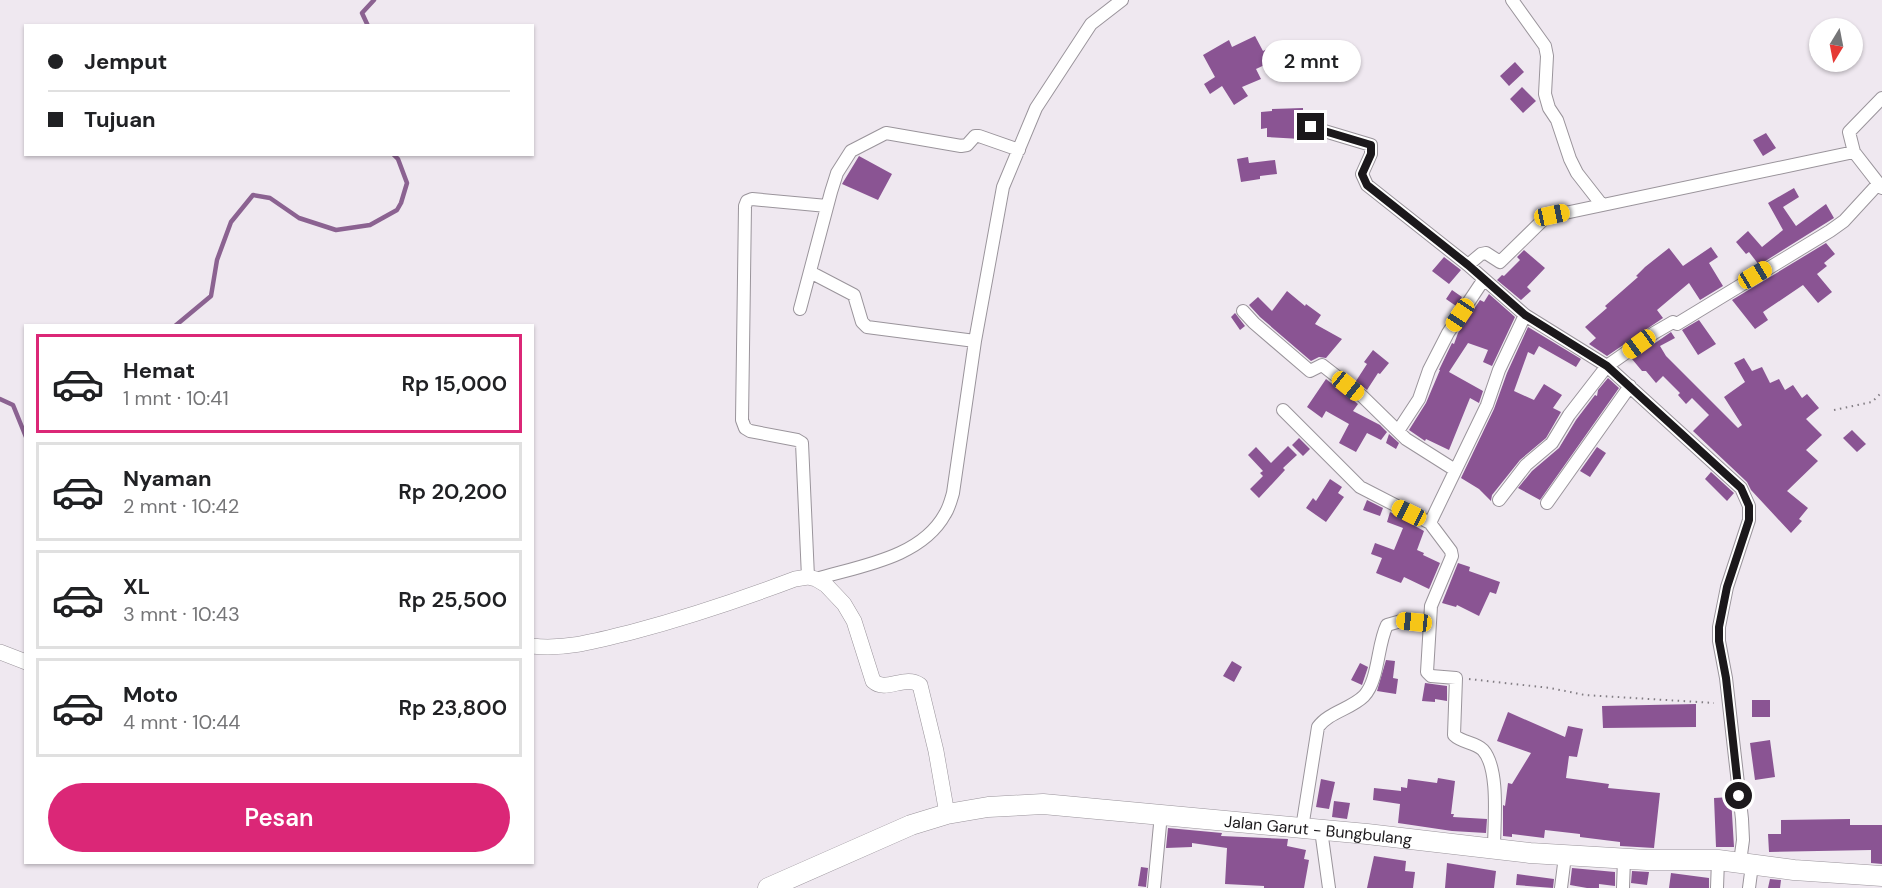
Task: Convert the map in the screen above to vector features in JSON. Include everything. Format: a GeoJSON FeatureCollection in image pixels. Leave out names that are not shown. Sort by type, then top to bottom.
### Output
{"type":"FeatureCollection","features":[{"type":"Feature","properties":{"kind":"main road","name":"Jalan Garut - Bungbulang"},"geometry":{"type":"LineString","coordinates":[[768,888],[911,825],[947,814],[988,807],[1043,804],[1565,856],[1718,860],[1794,870],[1882,876]]}},
{"type":"Feature","properties":{"kind":"street"},"geometry":{"type":"LineString","coordinates":[[534,646],[555,647],[598,640],[683,617],[795,579],[812,578],[898,554],[924,539],[945,514],[953,493],[975,341],[1003,187],[1036,108],[1083,35],[1106,5],[1122,0]]}},
{"type":"Feature","properties":{"kind":"street"},"geometry":{"type":"LineString","coordinates":[[1512,0],[1545,46],[1547,56],[1545,94],[1548,108],[1557,120],[1577,173],[1602,205]]}},
{"type":"Feature","properties":{"kind":"street"},"geometry":{"type":"LineString","coordinates":[[1499,500],[1526,465],[1552,443],[1569,415],[1607,366],[1654,333],[1673,322],[1677,324],[1830,231],[1844,221],[1880,186],[1854,152],[1849,132],[1882,98]]}},
{"type":"Feature","properties":{"kind":"street"},"geometry":{"type":"LineString","coordinates":[[1311,127],[1371,145],[1371,154],[1362,174],[1367,185],[1468,265],[1525,315],[1607,366],[1741,488],[1749,506],[1749,520],[1727,587],[1719,627],[1719,641],[1729,704],[1749,888]]}},
{"type":"Feature","properties":{"kind":"street"},"geometry":{"type":"LineString","coordinates":[[800,309],[826,206],[837,174],[851,151],[886,133],[961,146],[967,145],[975,136],[979,136],[1018,150]]}},
{"type":"Feature","properties":{"kind":"street"},"geometry":{"type":"LineString","coordinates":[[1468,265],[1481,254],[1486,253],[1500,262],[1546,217],[1854,152]]}},
{"type":"Feature","properties":{"kind":"street"},"geometry":{"type":"LineString","coordinates":[[812,578],[802,443],[750,431],[742,420],[746,206],[747,201],[752,199],[826,206]]}},
{"type":"Feature","properties":{"kind":"street"},"geometry":{"type":"LineString","coordinates":[[810,272],[854,295],[862,322],[867,327],[975,341]]}},
{"type":"Feature","properties":{"kind":"street"},"geometry":{"type":"LineString","coordinates":[[1398,431],[1419,399],[1429,370],[1448,333],[1484,279]]}},
{"type":"Feature","properties":{"kind":"street"},"geometry":{"type":"LineString","coordinates":[[1243,311],[1310,371],[1319,364],[1322,365],[1362,396],[1406,439],[1455,470]]}},
{"type":"Feature","properties":{"kind":"street"},"geometry":{"type":"LineString","coordinates":[[1430,523],[1487,405],[1499,370],[1525,315]]}},
{"type":"Feature","properties":{"kind":"street"},"geometry":{"type":"LineString","coordinates":[[1547,503],[1630,386]]}},
{"type":"Feature","properties":{"kind":"street"},"geometry":{"type":"LineString","coordinates":[[1283,410],[1360,487],[1430,523],[1451,551],[1452,556],[1432,602],[1427,672],[1431,676],[1456,678],[1454,735],[1458,739],[1477,745],[1490,760],[1494,849]]}},
{"type":"Feature","properties":{"kind":"street"},"geometry":{"type":"LineString","coordinates":[[812,578],[826,585],[849,611],[873,681],[877,685],[908,680],[920,685],[936,751],[947,814]]}},
{"type":"Feature","properties":{"kind":"street"},"geometry":{"type":"LineString","coordinates":[[1329,888],[1312,829],[1318,727],[1322,722],[1353,704],[1369,690],[1387,625],[1401,621],[1430,625]]}},
{"type":"Feature","properties":{"kind":"street"},"geometry":{"type":"LineString","coordinates":[[0,652],[24,661]]}},
{"type":"Feature","properties":{"kind":"street"},"geometry":{"type":"LineString","coordinates":[[1154,888],[1161,814]]}},
{"type":"Feature","properties":{"kind":"street"},"geometry":{"type":"LineString","coordinates":[[1561,888],[1565,856]]}},
{"type":"Feature","properties":{"kind":"street"},"geometry":{"type":"LineString","coordinates":[[1623,888],[1624,859]]}},
{"type":"Feature","properties":{"kind":"street"},"geometry":{"type":"LineString","coordinates":[[1717,888],[1718,860]]}},
{"type":"Feature","properties":{"kind":"path"},"geometry":{"type":"LineString","coordinates":[[1834,410],[1872,402],[1882,392]]}},
{"type":"Feature","properties":{"kind":"path"},"geometry":{"type":"LineString","coordinates":[[1456,678],[1550,688],[1585,695],[1729,704]]}},
{"type":"Feature","properties":{"kind":"building"},"geometry":{"type":"Polygon","coordinates":[[[1255,36],[1263,51],[1267,49],[1273,61],[1256,69],[1261,79],[1242,87],[1248,96],[1234,105],[1222,86],[1210,94],[1204,84],[1215,77],[1203,55],[1229,40],[1232,47],[1255,36]]]}},
{"type":"Feature","properties":{"kind":"building"},"geometry":{"type":"Polygon","coordinates":[[[1515,62],[1524,72],[1509,86],[1500,76],[1515,62]]]}},
{"type":"Feature","properties":{"kind":"building"},"geometry":{"type":"Polygon","coordinates":[[[1522,87],[1536,101],[1523,113],[1510,99],[1522,87]]]}},
{"type":"Feature","properties":{"kind":"building"},"geometry":{"type":"Polygon","coordinates":[[[1303,108],[1303,111],[1324,114],[1322,122],[1310,119],[1305,121],[1301,139],[1267,137],[1267,128],[1261,129],[1261,112],[1272,111],[1272,109],[1303,108]]]}},
{"type":"Feature","properties":{"kind":"building"},"geometry":{"type":"Polygon","coordinates":[[[1766,133],[1776,148],[1763,156],[1753,140],[1766,133]]]}},
{"type":"Feature","properties":{"kind":"building"},"geometry":{"type":"Polygon","coordinates":[[[859,156],[892,174],[878,200],[842,184],[859,156]]]}},
{"type":"Feature","properties":{"kind":"building"},"geometry":{"type":"Polygon","coordinates":[[[1248,157],[1249,163],[1275,160],[1277,174],[1241,182],[1237,159],[1248,157]]]}},
{"type":"Feature","properties":{"kind":"building"},"geometry":{"type":"Polygon","coordinates":[[[1794,188],[1799,197],[1783,207],[1796,226],[1826,204],[1834,218],[1759,265],[1749,252],[1746,254],[1736,242],[1748,231],[1762,247],[1783,230],[1768,203],[1794,188]]]}},
{"type":"Feature","properties":{"kind":"building"},"geometry":{"type":"Polygon","coordinates":[[[1826,243],[1835,254],[1824,263],[1827,266],[1817,274],[1832,292],[1818,303],[1803,285],[1763,312],[1768,320],[1755,329],[1732,300],[1826,243]]]}},
{"type":"Feature","properties":{"kind":"building"},"geometry":{"type":"Polygon","coordinates":[[[1711,247],[1718,257],[1709,263],[1723,286],[1700,300],[1689,283],[1657,310],[1663,318],[1607,356],[1589,344],[1596,338],[1585,327],[1638,277],[1636,276],[1645,267],[1669,248],[1683,266],[1711,247]]]}},
{"type":"Feature","properties":{"kind":"building"},"geometry":{"type":"Polygon","coordinates":[[[1524,250],[1545,268],[1527,287],[1531,291],[1521,300],[1497,280],[1520,260],[1517,257],[1524,250]]]}},
{"type":"Feature","properties":{"kind":"building"},"geometry":{"type":"Polygon","coordinates":[[[1444,257],[1461,270],[1449,284],[1432,271],[1444,257]]]}},
{"type":"Feature","properties":{"kind":"building"},"geometry":{"type":"Polygon","coordinates":[[[1452,290],[1462,297],[1456,306],[1446,299],[1452,290]]]}},
{"type":"Feature","properties":{"kind":"building"},"geometry":{"type":"Polygon","coordinates":[[[1287,291],[1305,306],[1306,304],[1321,315],[1315,324],[1342,339],[1326,358],[1319,357],[1311,361],[1249,305],[1258,297],[1272,311],[1287,291]]]}},
{"type":"Feature","properties":{"kind":"building"},"geometry":{"type":"Polygon","coordinates":[[[1489,294],[1515,317],[1492,366],[1483,362],[1488,350],[1468,343],[1449,372],[1483,391],[1479,403],[1470,398],[1449,450],[1426,439],[1425,441],[1409,430],[1426,403],[1452,343],[1454,344],[1458,333],[1480,300],[1484,302],[1489,294]]]}},
{"type":"Feature","properties":{"kind":"building"},"geometry":{"type":"Polygon","coordinates":[[[1235,313],[1245,326],[1240,330],[1231,317],[1235,313]]]}},
{"type":"Feature","properties":{"kind":"building"},"geometry":{"type":"Polygon","coordinates":[[[1699,320],[1716,344],[1698,355],[1682,330],[1699,320]]]}},
{"type":"Feature","properties":{"kind":"building"},"geometry":{"type":"Polygon","coordinates":[[[1528,327],[1581,359],[1576,367],[1539,346],[1534,355],[1528,352],[1514,391],[1534,400],[1544,384],[1562,395],[1553,408],[1561,412],[1546,438],[1520,460],[1492,495],[1491,501],[1479,489],[1461,478],[1494,409],[1528,327]]]}},
{"type":"Feature","properties":{"kind":"building"},"geometry":{"type":"Polygon","coordinates":[[[1671,332],[1675,338],[1660,346],[1666,356],[1738,428],[1742,425],[1724,397],[1745,382],[1734,363],[1744,358],[1752,371],[1762,367],[1770,383],[1779,379],[1785,390],[1793,385],[1802,398],[1807,394],[1819,408],[1806,419],[1822,435],[1806,450],[1818,461],[1787,491],[1808,508],[1799,519],[1802,521],[1791,533],[1751,490],[1747,482],[1693,431],[1709,415],[1692,398],[1686,404],[1678,395],[1680,393],[1663,376],[1656,383],[1632,359],[1671,332]]]}},
{"type":"Feature","properties":{"kind":"building"},"geometry":{"type":"Polygon","coordinates":[[[1373,350],[1389,363],[1380,374],[1378,373],[1367,390],[1356,381],[1367,364],[1364,362],[1373,350]]]}},
{"type":"Feature","properties":{"kind":"building"},"geometry":{"type":"Polygon","coordinates":[[[1608,378],[1619,388],[1540,500],[1518,488],[1532,471],[1559,448],[1576,420],[1595,395],[1597,396],[1598,390],[1608,378]]]}},
{"type":"Feature","properties":{"kind":"building"},"geometry":{"type":"Polygon","coordinates":[[[1326,379],[1358,404],[1353,411],[1380,425],[1387,432],[1381,440],[1367,433],[1356,452],[1339,443],[1349,424],[1326,411],[1322,418],[1307,407],[1326,379]]]}},
{"type":"Feature","properties":{"kind":"building"},"geometry":{"type":"Polygon","coordinates":[[[1852,430],[1866,444],[1857,452],[1843,438],[1852,430]]]}},
{"type":"Feature","properties":{"kind":"building"},"geometry":{"type":"Polygon","coordinates":[[[1389,434],[1399,443],[1396,449],[1386,443],[1389,434]]]}},
{"type":"Feature","properties":{"kind":"building"},"geometry":{"type":"Polygon","coordinates":[[[1299,438],[1310,449],[1303,456],[1292,445],[1299,438]]]}},
{"type":"Feature","properties":{"kind":"building"},"geometry":{"type":"Polygon","coordinates":[[[1288,446],[1297,455],[1283,468],[1285,470],[1259,498],[1250,489],[1263,476],[1260,473],[1263,471],[1248,455],[1256,447],[1271,463],[1288,446]]]}},
{"type":"Feature","properties":{"kind":"building"},"geometry":{"type":"Polygon","coordinates":[[[1597,447],[1606,453],[1590,477],[1580,471],[1597,447]]]}},
{"type":"Feature","properties":{"kind":"building"},"geometry":{"type":"Polygon","coordinates":[[[1711,472],[1734,493],[1727,501],[1705,479],[1711,472]]]}},
{"type":"Feature","properties":{"kind":"building"},"geometry":{"type":"Polygon","coordinates":[[[1330,479],[1342,487],[1338,493],[1344,497],[1326,522],[1306,508],[1313,498],[1316,501],[1330,479]]]}},
{"type":"Feature","properties":{"kind":"building"},"geometry":{"type":"Polygon","coordinates":[[[1367,500],[1383,508],[1380,516],[1363,510],[1367,500]]]}},
{"type":"Feature","properties":{"kind":"building"},"geometry":{"type":"Polygon","coordinates":[[[1390,512],[1424,531],[1417,550],[1440,563],[1429,589],[1404,577],[1401,583],[1376,573],[1382,558],[1371,554],[1375,543],[1394,550],[1403,528],[1387,522],[1390,512]]]}},
{"type":"Feature","properties":{"kind":"building"},"geometry":{"type":"Polygon","coordinates":[[[1458,563],[1470,567],[1469,571],[1500,582],[1496,594],[1490,592],[1479,616],[1457,605],[1456,607],[1442,603],[1458,563]]]}},
{"type":"Feature","properties":{"kind":"building"},"geometry":{"type":"Polygon","coordinates":[[[1386,660],[1395,661],[1393,678],[1398,679],[1396,694],[1377,691],[1386,660]]]}},
{"type":"Feature","properties":{"kind":"building"},"geometry":{"type":"Polygon","coordinates":[[[1232,661],[1242,667],[1234,682],[1223,676],[1232,661]]]}},
{"type":"Feature","properties":{"kind":"building"},"geometry":{"type":"Polygon","coordinates":[[[1360,663],[1368,667],[1362,685],[1351,680],[1360,663]]]}},
{"type":"Feature","properties":{"kind":"building"},"geometry":{"type":"Polygon","coordinates":[[[1425,683],[1447,686],[1447,701],[1435,699],[1435,702],[1422,701],[1425,683]]]}},
{"type":"Feature","properties":{"kind":"building"},"geometry":{"type":"Polygon","coordinates":[[[1752,700],[1770,700],[1770,717],[1752,717],[1752,700]]]}},
{"type":"Feature","properties":{"kind":"building"},"geometry":{"type":"Polygon","coordinates":[[[1696,704],[1696,727],[1603,728],[1602,706],[1696,704]]]}},
{"type":"Feature","properties":{"kind":"building"},"geometry":{"type":"Polygon","coordinates":[[[1508,712],[1565,737],[1568,726],[1583,729],[1577,757],[1569,756],[1566,778],[1609,784],[1608,788],[1660,793],[1654,848],[1620,846],[1620,842],[1545,830],[1544,838],[1512,834],[1512,837],[1503,836],[1503,805],[1505,806],[1508,783],[1512,784],[1531,753],[1497,741],[1508,712]]]}},
{"type":"Feature","properties":{"kind":"building"},"geometry":{"type":"Polygon","coordinates":[[[1770,740],[1775,777],[1755,780],[1750,743],[1770,740]]]}},
{"type":"Feature","properties":{"kind":"building"},"geometry":{"type":"Polygon","coordinates":[[[1438,778],[1455,781],[1451,814],[1454,814],[1453,817],[1487,819],[1486,833],[1452,831],[1398,823],[1400,804],[1373,800],[1374,788],[1401,791],[1401,787],[1407,788],[1408,779],[1437,783],[1438,778]]]}},
{"type":"Feature","properties":{"kind":"building"},"geometry":{"type":"Polygon","coordinates":[[[1321,779],[1335,782],[1329,809],[1316,807],[1321,779]]]}},
{"type":"Feature","properties":{"kind":"building"},"geometry":{"type":"Polygon","coordinates":[[[1731,797],[1734,847],[1716,847],[1714,798],[1731,797]]]}},
{"type":"Feature","properties":{"kind":"building"},"geometry":{"type":"Polygon","coordinates":[[[1334,801],[1350,803],[1347,819],[1332,817],[1334,801]]]}},
{"type":"Feature","properties":{"kind":"building"},"geometry":{"type":"Polygon","coordinates":[[[1850,819],[1850,825],[1882,825],[1882,864],[1871,863],[1871,850],[1769,852],[1768,834],[1781,834],[1781,820],[1850,819]]]}},
{"type":"Feature","properties":{"kind":"building"},"geometry":{"type":"Polygon","coordinates":[[[1168,828],[1222,833],[1221,836],[1288,839],[1287,846],[1306,850],[1304,859],[1309,860],[1304,888],[1264,888],[1264,886],[1225,884],[1227,848],[1192,843],[1192,847],[1166,848],[1168,828]]]}},
{"type":"Feature","properties":{"kind":"building"},"geometry":{"type":"Polygon","coordinates":[[[1374,856],[1406,861],[1405,871],[1415,872],[1413,888],[1367,888],[1374,856]]]}},
{"type":"Feature","properties":{"kind":"building"},"geometry":{"type":"Polygon","coordinates":[[[1447,863],[1496,871],[1494,888],[1445,888],[1447,863]]]}},
{"type":"Feature","properties":{"kind":"building"},"geometry":{"type":"Polygon","coordinates":[[[1141,867],[1148,868],[1146,887],[1138,886],[1141,867]]]}},
{"type":"Feature","properties":{"kind":"building"},"geometry":{"type":"Polygon","coordinates":[[[1572,868],[1615,872],[1615,886],[1599,884],[1599,888],[1587,888],[1570,885],[1572,868]]]}},
{"type":"Feature","properties":{"kind":"building"},"geometry":{"type":"Polygon","coordinates":[[[1632,871],[1649,872],[1647,885],[1631,883],[1632,871]]]}},
{"type":"Feature","properties":{"kind":"building"},"geometry":{"type":"Polygon","coordinates":[[[1671,873],[1709,878],[1709,888],[1669,888],[1671,873]]]}},
{"type":"Feature","properties":{"kind":"building"},"geometry":{"type":"Polygon","coordinates":[[[1517,874],[1554,879],[1553,888],[1516,885],[1517,874]]]}},
{"type":"Feature","properties":{"kind":"building"},"geometry":{"type":"Polygon","coordinates":[[[1770,879],[1781,880],[1780,888],[1768,888],[1770,879]]]}},
{"type":"Feature","properties":{"kind":"waterway"},"geometry":{"type":"LineString","coordinates":[[367,24],[362,13],[374,0]]}},
{"type":"Feature","properties":{"kind":"waterway"},"geometry":{"type":"LineString","coordinates":[[177,324],[211,296],[217,260],[231,222],[253,195],[270,198],[299,218],[336,230],[370,225],[397,210],[401,203],[407,183],[395,156]]}},
{"type":"Feature","properties":{"kind":"waterway"},"geometry":{"type":"LineString","coordinates":[[0,399],[13,405],[24,432]]}},
{"type":"Feature","properties":{"kind":"route"},"geometry":{"type":"LineString","coordinates":[[1311,127],[1371,145],[1371,154],[1362,174],[1367,185],[1468,265],[1525,315],[1607,366],[1741,488],[1749,506],[1749,520],[1732,566],[1719,627],[1739,796]]}}]}
